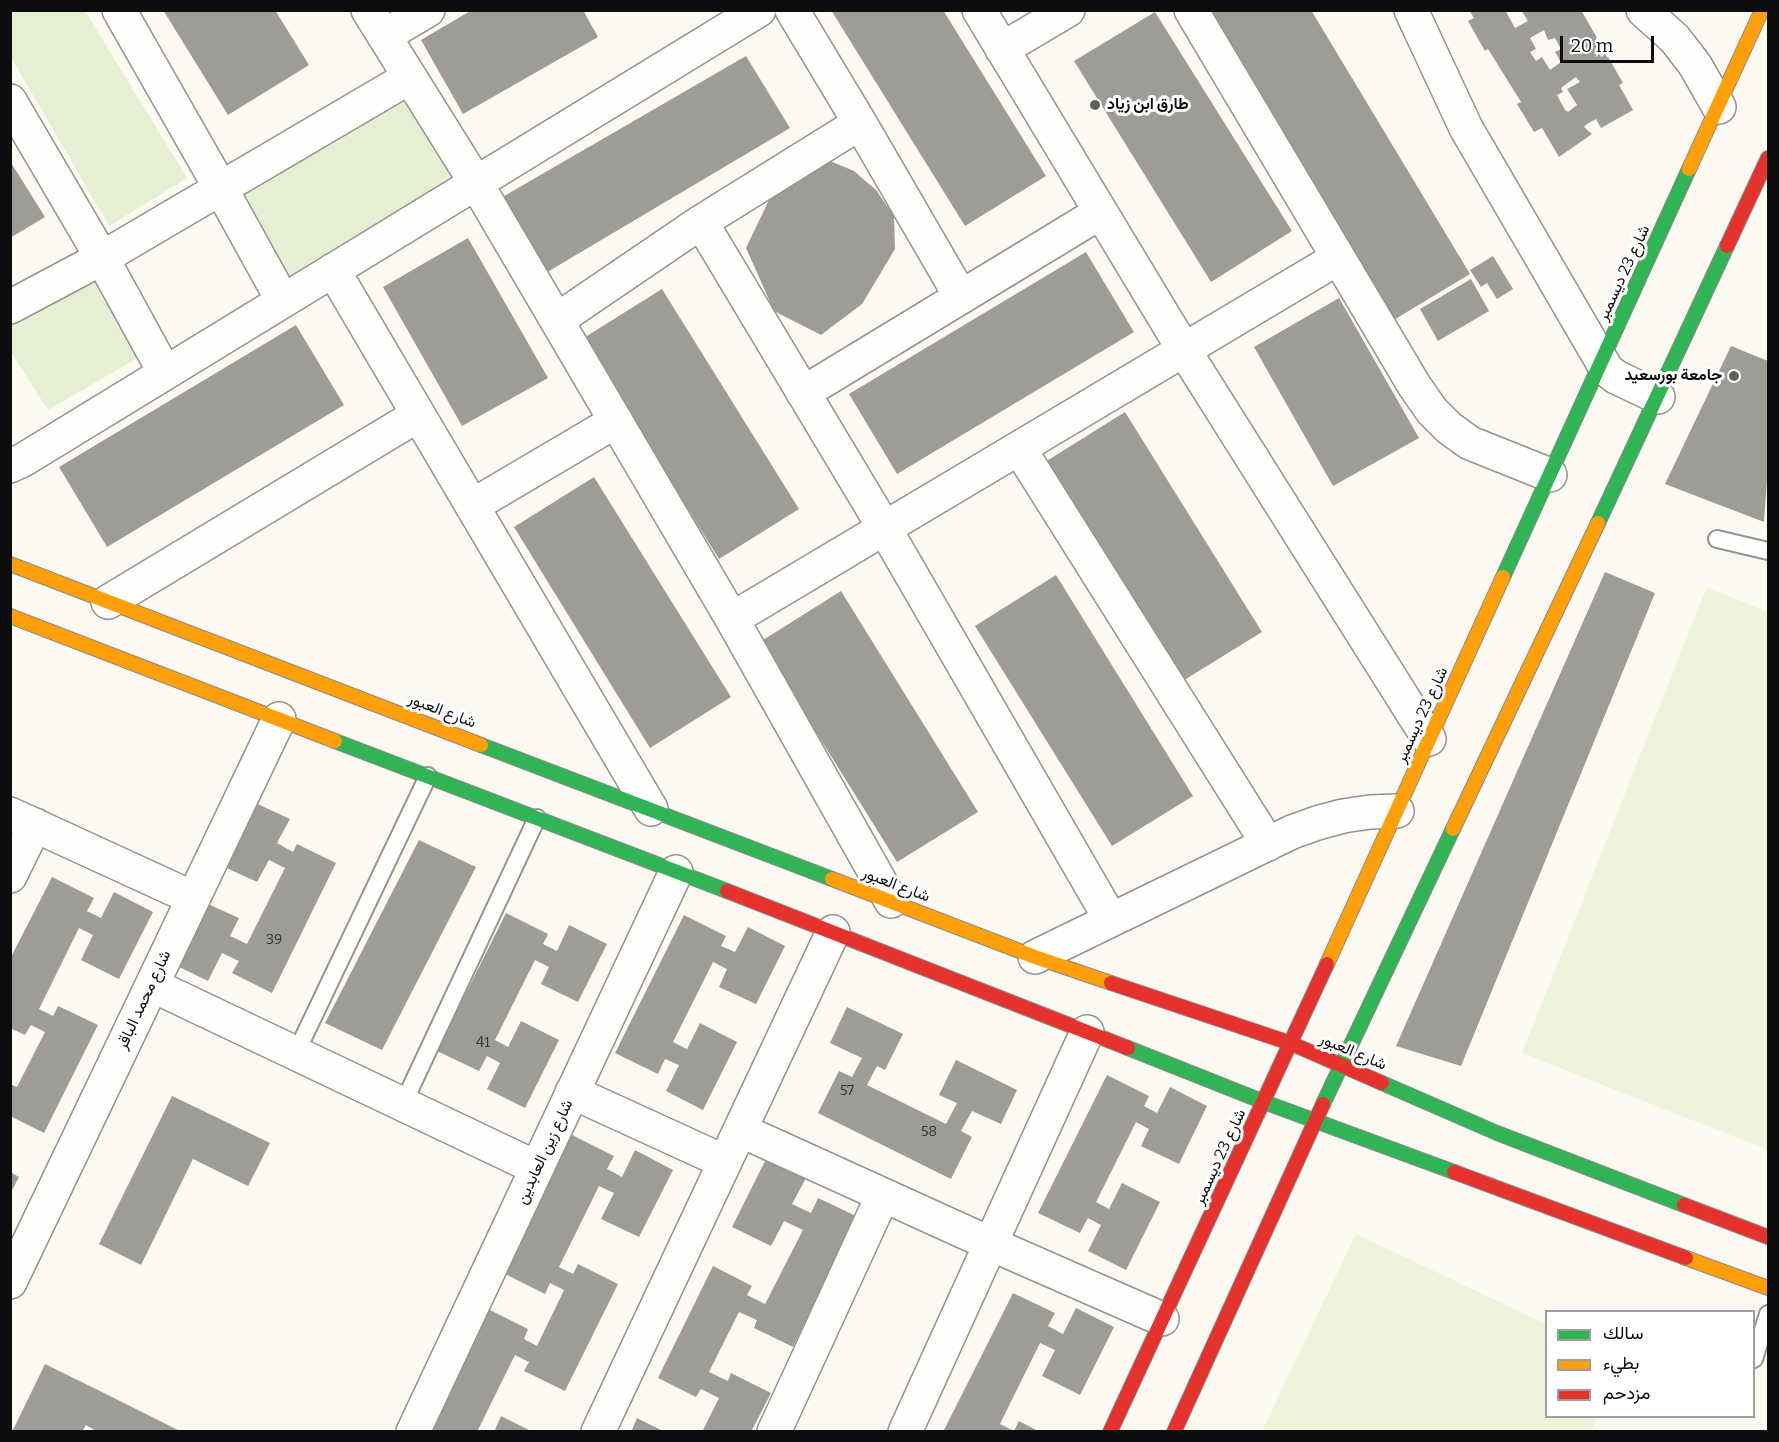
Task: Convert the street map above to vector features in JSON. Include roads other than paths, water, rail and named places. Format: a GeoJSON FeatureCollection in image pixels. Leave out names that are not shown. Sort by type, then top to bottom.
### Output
{"type":"FeatureCollection","features":[{"type":"Feature","properties":{"kind":"street"},"geometry":{"type":"LineString","coordinates":[[119,10],[283,301]]}},
{"type":"Feature","properties":{"kind":"street"},"geometry":{"type":"LineString","coordinates":[[428,10],[376,23],[476,183],[616,421],[732,619],[891,901]]}},
{"type":"Feature","properties":{"kind":"street"},"geometry":{"type":"LineString","coordinates":[[792,10],[961,297]]}},
{"type":"Feature","properties":{"kind":"street"},"geometry":{"type":"LineString","coordinates":[[979,10],[1184,350],[1429,740]]}},
{"type":"Feature","properties":{"kind":"street"},"geometry":{"type":"LineString","coordinates":[[1002,49],[1068,10]]}},
{"type":"Feature","properties":{"kind":"street"},"geometry":{"type":"LineString","coordinates":[[1191,10],[1414,386],[1432,411],[1449,428],[1470,443],[1550,475]]}},
{"type":"Feature","properties":{"kind":"street"},"geometry":{"type":"LineString","coordinates":[[1411,10],[1466,128],[1607,370],[1616,377],[1658,398]]}},
{"type":"Feature","properties":{"kind":"street"},"geometry":{"type":"LineString","coordinates":[[1643,10],[1675,39],[1695,65],[1719,107]]}},
{"type":"Feature","properties":{"kind":"street","name":"شارع 23 ديسمبر"},"geometry":{"type":"LineString","coordinates":[[1110,1431],[1264,1102],[1762,10]]}},
{"type":"Feature","properties":{"kind":"street"},"geometry":{"type":"LineString","coordinates":[[15,454],[165,373],[751,12]]}},
{"type":"Feature","properties":{"kind":"street"},"geometry":{"type":"LineString","coordinates":[[10,307],[102,258],[410,77]]}},
{"type":"Feature","properties":{"kind":"street"},"geometry":{"type":"LineString","coordinates":[[10,101],[102,258],[165,373]]}},
{"type":"Feature","properties":{"kind":"street"},"geometry":{"type":"LineString","coordinates":[[556,320],[701,222],[860,123]]}},
{"type":"Feature","properties":{"kind":"street"},"geometry":{"type":"LineString","coordinates":[[1174,1431],[1341,1065],[1658,398],[1761,189],[1768,158]]}},
{"type":"Feature","properties":{"kind":"street"},"geometry":{"type":"LineString","coordinates":[[803,393],[1101,212]]}},
{"type":"Feature","properties":{"kind":"street"},"geometry":{"type":"LineString","coordinates":[[701,222],[885,529],[1111,920]]}},
{"type":"Feature","properties":{"kind":"street"},"geometry":{"type":"LineString","coordinates":[[732,619],[1338,258]]}},
{"type":"Feature","properties":{"kind":"street"},"geometry":{"type":"LineString","coordinates":[[333,270],[651,809]]}},
{"type":"Feature","properties":{"kind":"street"},"geometry":{"type":"LineString","coordinates":[[108,602],[418,415]]}},
{"type":"Feature","properties":{"kind":"street"},"geometry":{"type":"LineString","coordinates":[[472,506],[616,421]]}},
{"type":"Feature","properties":{"kind":"street"},"geometry":{"type":"LineString","coordinates":[[1019,448],[1268,844]]}},
{"type":"Feature","properties":{"kind":"street","name":"شارع العبور"},"geometry":{"type":"LineString","coordinates":[[10,564],[503,758],[651,809],[1035,957],[1290,1043],[1497,1133],[1768,1237]]}},
{"type":"Feature","properties":{"kind":"street"},"geometry":{"type":"LineString","coordinates":[[10,616],[428,776],[488,794],[537,818],[1264,1102],[1768,1288]]}},
{"type":"Feature","properties":{"kind":"street","name":"شارع محمد الباقر"},"geometry":{"type":"LineString","coordinates":[[10,1282],[279,719]]}},
{"type":"Feature","properties":{"kind":"street"},"geometry":{"type":"LineString","coordinates":[[1035,957],[1268,844],[1317,823],[1343,816],[1397,811]]}},
{"type":"Feature","properties":{"kind":"street"},"geometry":{"type":"LineString","coordinates":[[10,876],[23,819],[193,898]]}},
{"type":"Feature","properties":{"kind":"street","name":"شارع زين العابدين"},"geometry":{"type":"LineString","coordinates":[[413,1431],[676,872]]}},
{"type":"Feature","properties":{"kind":"street"},"geometry":{"type":"LineString","coordinates":[[598,1431],[833,932]]}},
{"type":"Feature","properties":{"kind":"street"},"geometry":{"type":"LineString","coordinates":[[152,985],[537,1168]]}},
{"type":"Feature","properties":{"kind":"street"},"geometry":{"type":"LineString","coordinates":[[905,1431],[1087,1032]]}},
{"type":"Feature","properties":{"kind":"street"},"geometry":{"type":"LineString","coordinates":[[572,1092],[725,1162]]}},
{"type":"Feature","properties":{"kind":"street"},"geometry":{"type":"LineString","coordinates":[[740,1130],[1162,1319]]}},
{"type":"Feature","properties":{"kind":"street"},"geometry":{"type":"LineString","coordinates":[[774,1431],[883,1195]]}},
{"type":"Feature","properties":{"kind":"lane"},"geometry":{"type":"LineString","coordinates":[[1717,539],[1768,551]]}},
{"type":"Feature","properties":{"kind":"lane"},"geometry":{"type":"LineString","coordinates":[[296,1053],[428,776]]}},
{"type":"Feature","properties":{"kind":"lane"},"geometry":{"type":"LineString","coordinates":[[403,1104],[537,818]]}},
{"type":"Feature","properties":{"kind":"lane"},"geometry":{"type":"LineString","coordinates":[[1755,1356],[1768,1314]]}},
{"type":"Feature","properties":{"kind":"place","name":"طارق ابن زياد"},"geometry":{"type":"Point","coordinates":[1095,105]}},
{"type":"Feature","properties":{"kind":"place","name":"جامعة بورسعيد"},"geometry":{"type":"Point","coordinates":[1734,376]}}]}
